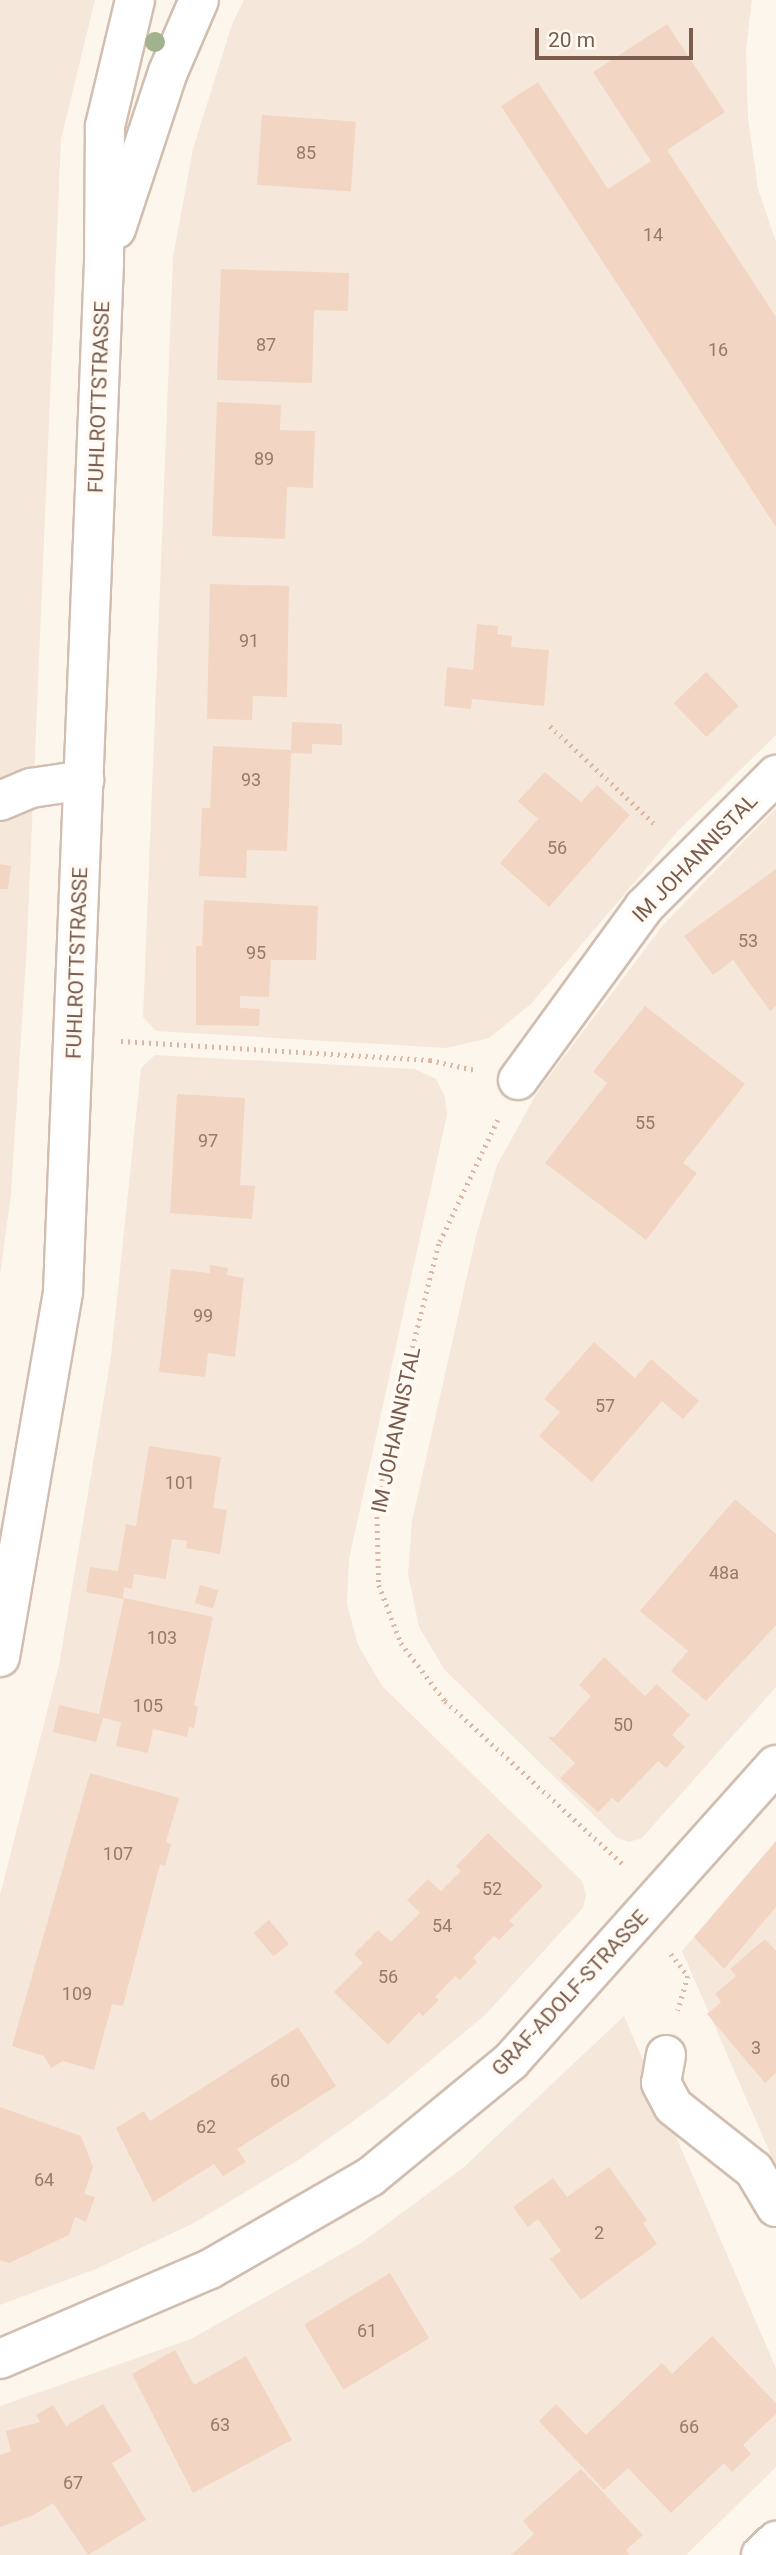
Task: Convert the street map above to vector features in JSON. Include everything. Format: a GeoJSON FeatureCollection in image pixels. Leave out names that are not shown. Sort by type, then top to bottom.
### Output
{"type":"FeatureCollection","features":[{"type":"Feature","properties":{"kind":"street","name":"FUHLROTTSTRASSE"},"geometry":{"type":"LineString","coordinates":[[0,1657],[63,1292],[104,264],[105,125],[135,0]]}},
{"type":"Feature","properties":{"kind":"street","name":"FUHLROTTSTRASSE"},"geometry":{"type":"LineString","coordinates":[[104,264],[168,72],[199,0]]}},
{"type":"Feature","properties":{"kind":"street","name":"IM JOHANNISTAL"},"geometry":{"type":"LineString","coordinates":[[518,1080],[644,907],[776,775]]}},
{"type":"Feature","properties":{"kind":"street"},"geometry":{"type":"LineString","coordinates":[[0,801],[31,788],[84,780]]}},
{"type":"Feature","properties":{"kind":"street","name":"GRAF-ADOLF-STRASSE"},"geometry":{"type":"LineString","coordinates":[[0,2359],[211,2269],[370,2177],[511,2061],[776,1765]]}},
{"type":"Feature","properties":{"kind":"street"},"geometry":{"type":"LineString","coordinates":[[666,2055],[661,2083],[673,2106],[754,2170],[776,2207]]}},
{"type":"Feature","properties":{"kind":"street"},"geometry":{"type":"LineString","coordinates":[[761,2555],[776,2541]]}},
{"type":"Feature","properties":{"kind":"path"},"geometry":{"type":"LineString","coordinates":[[550,726],[691,858]]}},
{"type":"Feature","properties":{"kind":"path"},"geometry":{"type":"LineString","coordinates":[[149,1043],[430,1060],[518,1080]]}},
{"type":"Feature","properties":{"kind":"path","name":"IM JOHANNISTAL"},"geometry":{"type":"LineString","coordinates":[[518,1080],[439,1244],[393,1424],[377,1510],[379,1585],[401,1643],[445,1701],[660,1896]]}},
{"type":"Feature","properties":{"kind":"shaded area"},"geometry":{"type":"Polygon","coordinates":[[[0,0],[95,0],[61,139],[27,943],[11,1195],[0,1275],[0,0]]]}},
{"type":"Feature","properties":{"kind":"shaded area"},"geometry":{"type":"Polygon","coordinates":[[[244,0],[752,0],[746,49],[748,118],[758,189],[776,242],[776,735],[677,832],[531,1004],[489,1038],[446,1048],[156,1031],[143,1017],[173,257],[193,149],[232,24],[244,0]]]}},
{"type":"Feature","properties":{"kind":"shaded area"},"geometry":{"type":"Polygon","coordinates":[[[776,808],[776,1687],[642,1838],[629,1842],[617,1838],[444,1669],[419,1627],[408,1574],[412,1521],[476,1236],[497,1165],[538,1091],[664,924],[776,808]]]}},
{"type":"Feature","properties":{"kind":"shaded area"},"geometry":{"type":"Polygon","coordinates":[[[155,1055],[415,1069],[436,1079],[445,1097],[447,1115],[349,1559],[347,1604],[358,1645],[382,1686],[582,1881],[586,1895],[583,1908],[485,2015],[384,2099],[300,2159],[192,2224],[96,2269],[0,2305],[0,1895],[59,1665],[111,1356],[141,1068],[155,1055]]]}},
{"type":"Feature","properties":{"kind":"shaded area"},"geometry":{"type":"Polygon","coordinates":[[[776,1843],[776,2167],[682,1951],[776,1843]]]}},
{"type":"Feature","properties":{"kind":"shaded area"},"geometry":{"type":"Polygon","coordinates":[[[624,2016],[776,2368],[776,2467],[686,2555],[0,2555],[0,2406],[191,2339],[361,2243],[464,2167],[624,2016]]]}},
{"type":"Feature","properties":{"kind":"building"},"geometry":{"type":"Polygon","coordinates":[[[667,24],[725,112],[667,150],[776,317],[776,527],[501,106],[538,82],[608,189],[651,161],[593,72],[667,24]]]}},
{"type":"Feature","properties":{"kind":"building"},"geometry":{"type":"Polygon","coordinates":[[[262,115],[356,122],[351,191],[257,185],[262,115]]]}},
{"type":"Feature","properties":{"kind":"building"},"geometry":{"type":"Polygon","coordinates":[[[221,269],[349,273],[348,311],[314,310],[312,383],[217,380],[221,269]]]}},
{"type":"Feature","properties":{"kind":"building"},"geometry":{"type":"Polygon","coordinates":[[[217,402],[281,405],[280,430],[315,431],[313,488],[287,487],[285,539],[212,536],[217,402]]]}},
{"type":"Feature","properties":{"kind":"building"},"geometry":{"type":"Polygon","coordinates":[[[210,584],[289,586],[287,697],[253,696],[252,720],[207,719],[210,584]]]}},
{"type":"Feature","properties":{"kind":"building"},"geometry":{"type":"Polygon","coordinates":[[[477,624],[498,626],[497,634],[512,636],[511,647],[549,650],[544,706],[472,699],[471,709],[444,706],[447,667],[473,670],[477,624]]]}},
{"type":"Feature","properties":{"kind":"building"},"geometry":{"type":"Polygon","coordinates":[[[706,672],[739,706],[706,737],[674,703],[706,672]]]}},
{"type":"Feature","properties":{"kind":"building"},"geometry":{"type":"Polygon","coordinates":[[[292,722],[342,724],[342,745],[312,744],[312,754],[291,753],[287,851],[247,850],[246,878],[199,876],[202,808],[210,808],[213,746],[291,750],[292,722]]]}},
{"type":"Feature","properties":{"kind":"building"},"geometry":{"type":"Polygon","coordinates":[[[545,772],[581,802],[597,785],[630,815],[549,907],[500,863],[538,819],[518,801],[545,772]]]}},
{"type":"Feature","properties":{"kind":"building"},"geometry":{"type":"Polygon","coordinates":[[[0,864],[11,866],[8,889],[0,889],[0,864]]]}},
{"type":"Feature","properties":{"kind":"building"},"geometry":{"type":"Polygon","coordinates":[[[776,869],[776,1006],[770,1011],[733,960],[713,975],[684,936],[776,869]]]}},
{"type":"Feature","properties":{"kind":"building"},"geometry":{"type":"Polygon","coordinates":[[[204,900],[318,906],[316,960],[271,960],[269,997],[240,996],[240,1008],[260,1009],[259,1026],[196,1025],[196,946],[202,946],[204,900]]]}},
{"type":"Feature","properties":{"kind":"building"},"geometry":{"type":"Polygon","coordinates":[[[645,1006],[745,1084],[683,1163],[697,1173],[646,1240],[545,1163],[607,1083],[593,1072],[645,1006]]]}},
{"type":"Feature","properties":{"kind":"building"},"geometry":{"type":"Polygon","coordinates":[[[177,1094],[245,1098],[240,1185],[255,1186],[252,1219],[170,1213],[177,1094]]]}},
{"type":"Feature","properties":{"kind":"building"},"geometry":{"type":"Polygon","coordinates":[[[210,1265],[228,1268],[227,1275],[244,1278],[235,1357],[208,1353],[205,1377],[159,1372],[171,1269],[210,1273],[210,1265]]]}},
{"type":"Feature","properties":{"kind":"building"},"geometry":{"type":"Polygon","coordinates":[[[594,1342],[635,1378],[651,1359],[699,1401],[683,1419],[662,1401],[592,1482],[539,1436],[560,1412],[544,1399],[594,1342]]]}},
{"type":"Feature","properties":{"kind":"building"},"geometry":{"type":"Polygon","coordinates":[[[149,1446],[221,1457],[213,1508],[227,1510],[220,1554],[186,1548],[187,1541],[172,1539],[166,1579],[134,1574],[132,1589],[124,1587],[123,1599],[86,1592],[90,1567],[118,1571],[126,1524],[136,1526],[149,1446]]]}},
{"type":"Feature","properties":{"kind":"building"},"geometry":{"type":"Polygon","coordinates":[[[735,1499],[776,1534],[776,1625],[706,1701],[671,1671],[688,1651],[640,1611],[735,1499]]]}},
{"type":"Feature","properties":{"kind":"building"},"geometry":{"type":"Polygon","coordinates":[[[200,1585],[218,1590],[213,1609],[195,1603],[200,1585]]]}},
{"type":"Feature","properties":{"kind":"building"},"geometry":{"type":"Polygon","coordinates":[[[124,1598],[213,1617],[194,1705],[198,1707],[194,1728],[189,1727],[187,1737],[153,1729],[148,1753],[116,1746],[121,1722],[103,1718],[96,1742],[53,1732],[59,1705],[99,1714],[124,1598]]]}},
{"type":"Feature","properties":{"kind":"building"},"geometry":{"type":"Polygon","coordinates":[[[604,1657],[645,1696],[657,1684],[690,1715],[672,1735],[685,1747],[666,1768],[658,1761],[618,1803],[612,1798],[598,1812],[560,1778],[575,1763],[548,1737],[554,1737],[591,1696],[579,1685],[604,1657]]]}},
{"type":"Feature","properties":{"kind":"building"},"geometry":{"type":"Polygon","coordinates":[[[90,1773],[179,1798],[166,1842],[171,1844],[165,1866],[160,1864],[123,2006],[112,2004],[94,2070],[63,2061],[51,2068],[44,2056],[12,2046],[90,1773]]]}},
{"type":"Feature","properties":{"kind":"building"},"geometry":{"type":"Polygon","coordinates":[[[488,1833],[543,1886],[509,1921],[514,1925],[499,1940],[494,1936],[473,1958],[477,1962],[460,1980],[455,1976],[435,1997],[439,2000],[423,2016],[419,2012],[388,2045],[334,1992],[363,1963],[354,1954],[378,1930],[391,1942],[420,1913],[407,1900],[428,1879],[441,1891],[461,1871],[456,1866],[488,1833]]]}},
{"type":"Feature","properties":{"kind":"building"},"geometry":{"type":"Polygon","coordinates":[[[776,1841],[776,1907],[724,1969],[694,1937],[776,1841]]]}},
{"type":"Feature","properties":{"kind":"building"},"geometry":{"type":"Polygon","coordinates":[[[269,1920],[289,1944],[274,1957],[254,1933],[269,1920]]]}},
{"type":"Feature","properties":{"kind":"building"},"geometry":{"type":"Polygon","coordinates":[[[765,1939],[776,1951],[776,2073],[765,2083],[707,2014],[721,2002],[715,1994],[736,1976],[730,1969],[765,1939]]]}},
{"type":"Feature","properties":{"kind":"building"},"geometry":{"type":"Polygon","coordinates":[[[298,2027],[336,2086],[237,2149],[246,2162],[223,2176],[214,2164],[153,2202],[116,2128],[144,2111],[150,2121],[298,2027]]]}},
{"type":"Feature","properties":{"kind":"building"},"geometry":{"type":"Polygon","coordinates":[[[0,2107],[81,2136],[93,2167],[84,2194],[95,2197],[86,2222],[75,2217],[69,2235],[9,2263],[0,2260],[0,2107]]]}},
{"type":"Feature","properties":{"kind":"building"},"geometry":{"type":"Polygon","coordinates":[[[609,2167],[647,2220],[643,2223],[657,2244],[581,2300],[550,2259],[561,2251],[538,2219],[528,2227],[513,2207],[553,2178],[567,2197],[609,2167]]]}},
{"type":"Feature","properties":{"kind":"building"},"geometry":{"type":"Polygon","coordinates":[[[390,2273],[429,2338],[343,2390],[304,2325],[390,2273]]]}},
{"type":"Feature","properties":{"kind":"building"},"geometry":{"type":"Polygon","coordinates":[[[712,2336],[776,2403],[776,2414],[743,2445],[751,2454],[732,2472],[724,2463],[671,2513],[628,2468],[604,2490],[539,2421],[556,2404],[586,2435],[662,2363],[672,2374],[712,2336]]]}},
{"type":"Feature","properties":{"kind":"building"},"geometry":{"type":"Polygon","coordinates":[[[175,2350],[194,2385],[246,2356],[292,2440],[193,2493],[132,2374],[175,2350]]]}},
{"type":"Feature","properties":{"kind":"building"},"geometry":{"type":"Polygon","coordinates":[[[103,2404],[132,2451],[112,2463],[146,2520],[88,2555],[53,2503],[32,2516],[0,2527],[0,2455],[11,2451],[6,2431],[40,2422],[36,2415],[53,2405],[66,2426],[103,2404]]]}},
{"type":"Feature","properties":{"kind":"building"},"geometry":{"type":"Polygon","coordinates":[[[581,2469],[643,2535],[626,2550],[630,2555],[511,2555],[534,2534],[523,2521],[581,2469]]]}}]}
